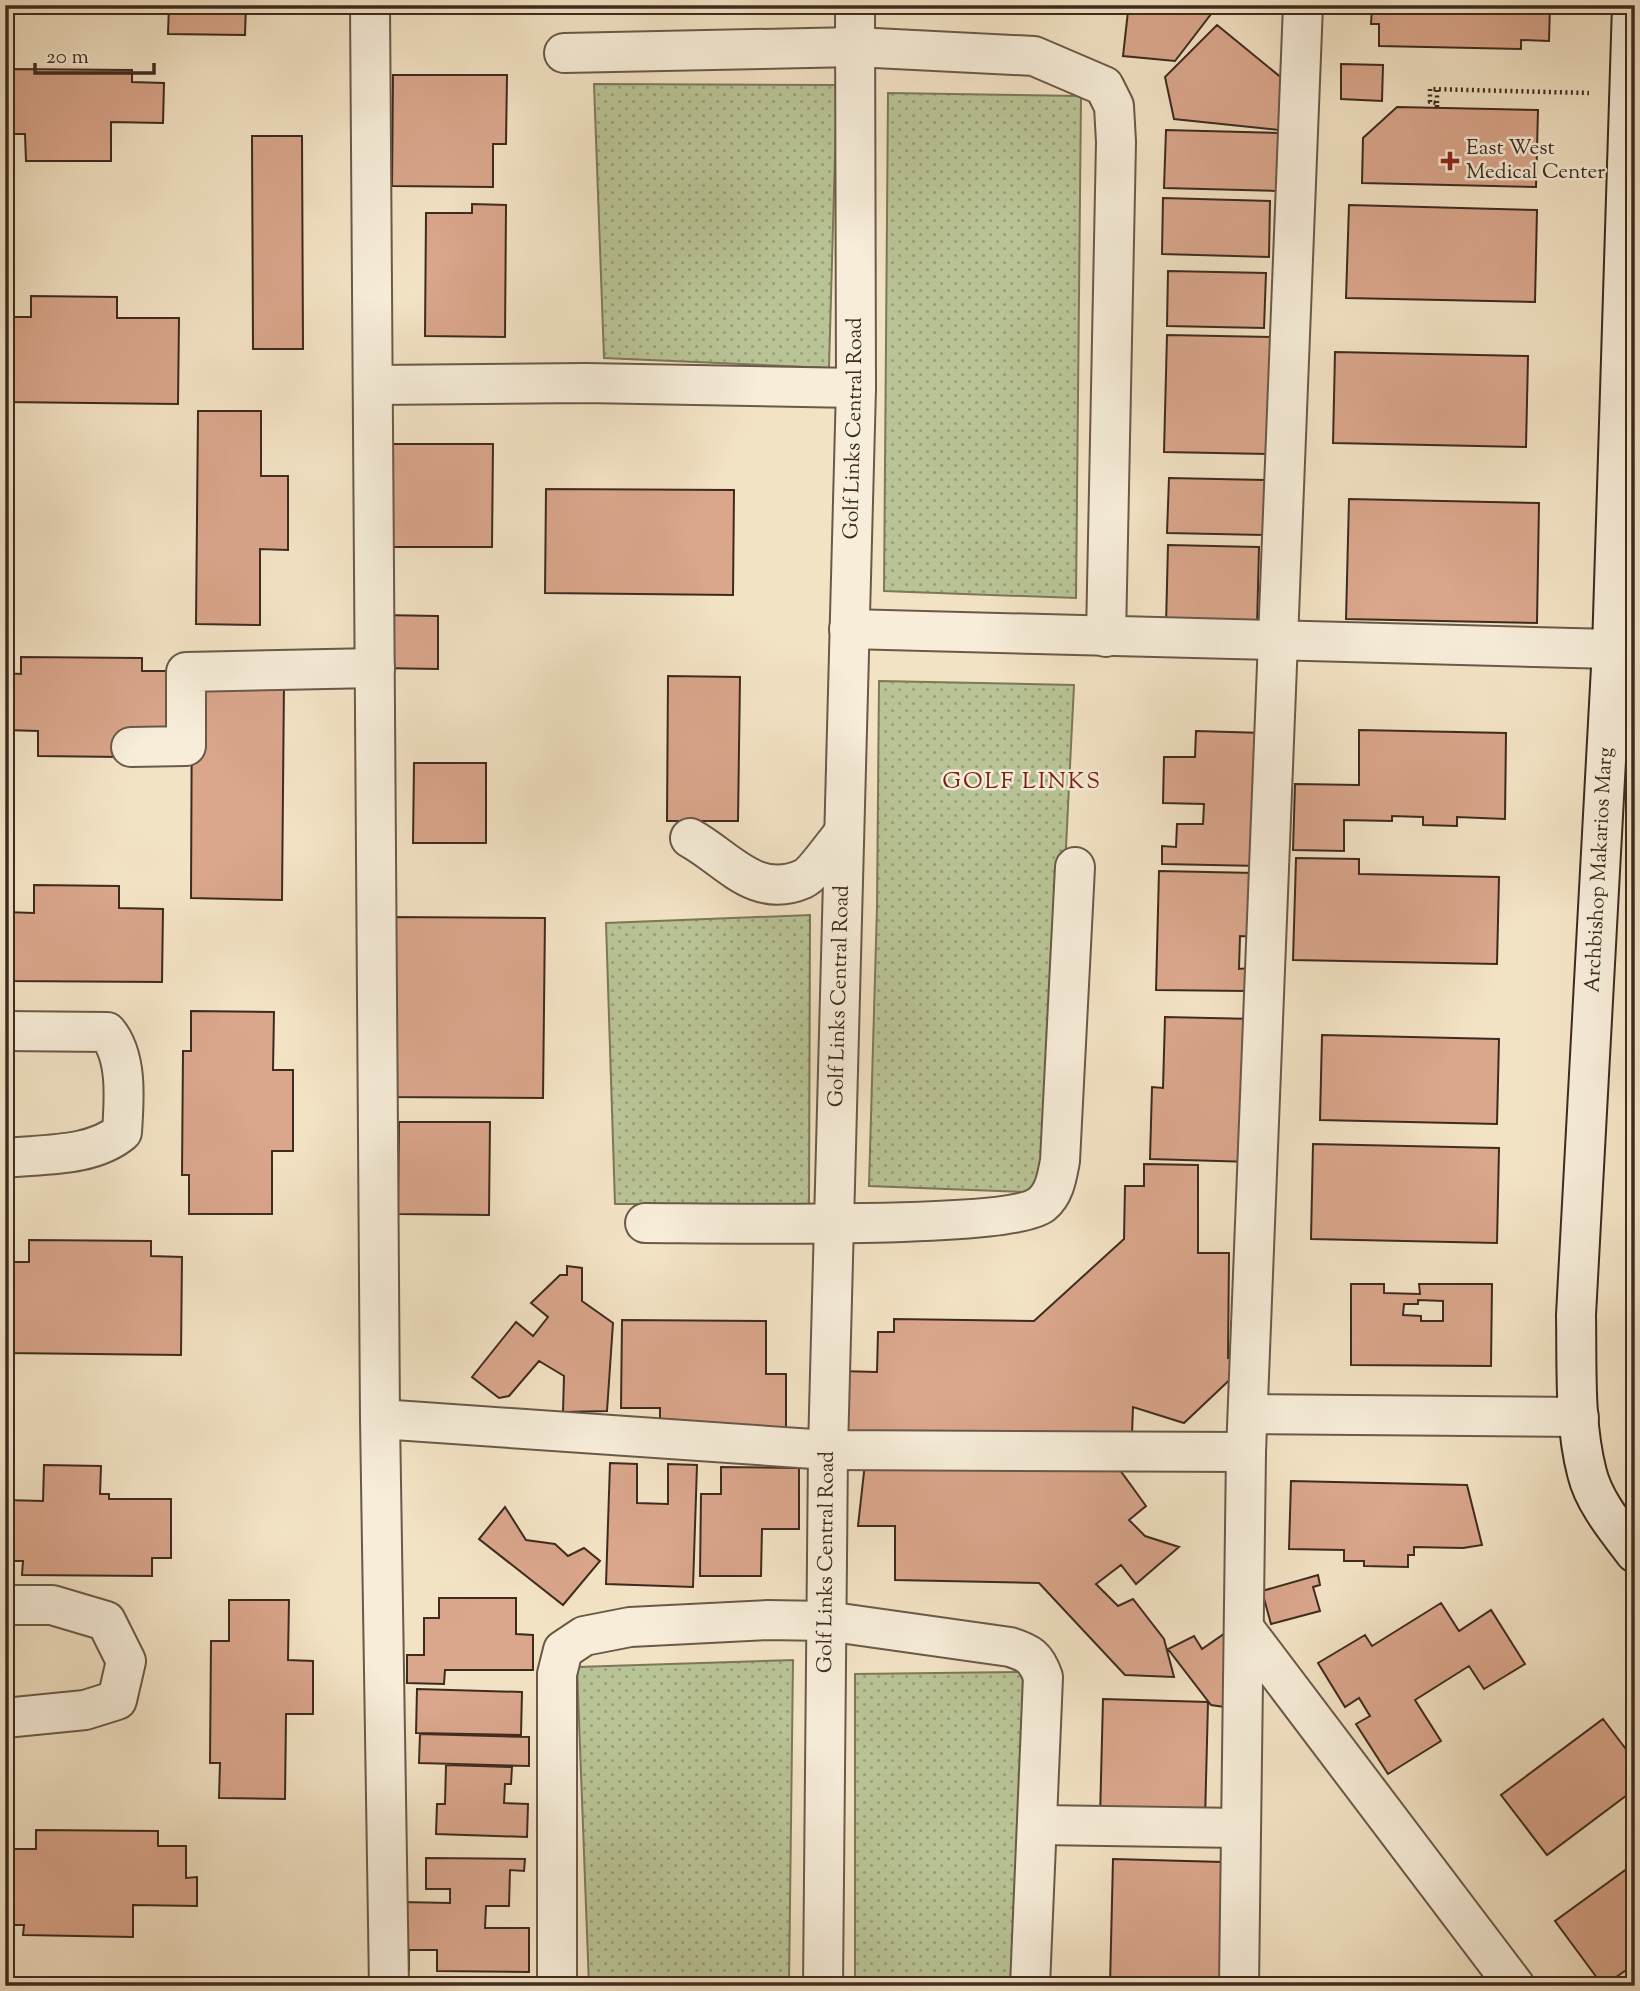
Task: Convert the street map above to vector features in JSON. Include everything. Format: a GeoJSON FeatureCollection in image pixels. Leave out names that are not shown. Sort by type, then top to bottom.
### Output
{"type":"FeatureCollection","features":[{"type":"Feature","properties":{"kind":"street"},"geometry":{"type":"LineString","coordinates":[[370,5],[380,1419],[389,1986]]}},
{"type":"Feature","properties":{"kind":"street","name":"Golf Links Central Road"},"geometry":{"type":"LineString","coordinates":[[823,1986],[828,1450],[856,388],[855,5]]}},
{"type":"Feature","properties":{"kind":"street"},"geometry":{"type":"LineString","coordinates":[[1239,1986],[1246,1452],[1303,5]]}},
{"type":"Feature","properties":{"kind":"street","name":"Archbishop Makarios Marg"},"geometry":{"type":"LineString","coordinates":[[1632,5],[1612,649],[1576,1315],[1579,1417],[1587,1475],[1611,1520],[1635,1553]]}},
{"type":"Feature","properties":{"kind":"street"},"geometry":{"type":"LineString","coordinates":[[564,53],[855,47],[1034,56],[1104,86],[1114,106],[1116,142],[1106,637]]}},
{"type":"Feature","properties":{"kind":"street"},"geometry":{"type":"LineString","coordinates":[[373,385],[585,383],[856,388]]}},
{"type":"Feature","properties":{"kind":"street"},"geometry":{"type":"LineString","coordinates":[[849,629],[1612,649]]}},
{"type":"Feature","properties":{"kind":"street"},"geometry":{"type":"LineString","coordinates":[[131,747],[186,746],[186,672],[375,668]]}},
{"type":"Feature","properties":{"kind":"street"},"geometry":{"type":"LineString","coordinates":[[690,838],[711,850],[747,880],[773,884],[804,879],[843,834]]}},
{"type":"Feature","properties":{"kind":"street"},"geometry":{"type":"LineString","coordinates":[[645,1223],[833,1223],[1010,1214],[1041,1205],[1054,1187],[1060,1161],[1075,867]]}},
{"type":"Feature","properties":{"kind":"street"},"geometry":{"type":"LineString","coordinates":[[5,1031],[107,1032],[116,1042],[120,1058],[124,1112],[122,1132],[107,1144],[62,1153],[5,1158]]}},
{"type":"Feature","properties":{"kind":"street"},"geometry":{"type":"LineString","coordinates":[[1248,1414],[1579,1417]]}},
{"type":"Feature","properties":{"kind":"street"},"geometry":{"type":"LineString","coordinates":[[380,1419],[828,1450],[1246,1452]]}},
{"type":"Feature","properties":{"kind":"street"},"geometry":{"type":"LineString","coordinates":[[5,1605],[52,1605],[106,1621],[125,1661],[117,1700],[85,1710],[5,1718]]}},
{"type":"Feature","properties":{"kind":"street"},"geometry":{"type":"LineString","coordinates":[[557,1986],[557,1674],[563,1650],[584,1636],[630,1627],[826,1621],[1010,1647],[1029,1653],[1037,1661],[1043,1677],[1030,1986]]}},
{"type":"Feature","properties":{"kind":"street"},"geometry":{"type":"LineString","coordinates":[[1244,1628],[1515,1986]]}},
{"type":"Feature","properties":{"kind":"street"},"geometry":{"type":"LineString","coordinates":[[1038,1825],[1241,1829]]}},
{"type":"Feature","properties":{"kind":"path"},"geometry":{"type":"LineString","coordinates":[[1437,105],[1437,89],[1628,94]]}},
{"type":"Feature","properties":{"kind":"green space"},"geometry":{"type":"Polygon","coordinates":[[[594,84],[837,85],[829,368],[604,358],[594,84]]]}},
{"type":"Feature","properties":{"kind":"green space"},"geometry":{"type":"Polygon","coordinates":[[[888,93],[1081,96],[1076,598],[884,591],[888,93]]]}},
{"type":"Feature","properties":{"kind":"green space"},"geometry":{"type":"Polygon","coordinates":[[[879,681],[1074,685],[1049,1193],[869,1186],[877,907],[879,681]]]}},
{"type":"Feature","properties":{"kind":"green space"},"geometry":{"type":"Polygon","coordinates":[[[810,915],[809,1204],[615,1204],[606,923],[810,915]]]}},
{"type":"Feature","properties":{"kind":"green space"},"geometry":{"type":"Polygon","coordinates":[[[793,1660],[789,1986],[589,1986],[577,1667],[793,1660]]]}},
{"type":"Feature","properties":{"kind":"green space"},"geometry":{"type":"Polygon","coordinates":[[[1023,1672],[1019,1986],[855,1986],[855,1674],[1023,1672]]]}},
{"type":"Feature","properties":{"kind":"building"},"geometry":{"type":"Polygon","coordinates":[[[169,5],[246,5],[245,35],[168,34],[169,5]]]}},
{"type":"Feature","properties":{"kind":"building"},"geometry":{"type":"Polygon","coordinates":[[[301,5],[355,5],[355,10],[301,9],[301,5]]]}},
{"type":"Feature","properties":{"kind":"building"},"geometry":{"type":"Polygon","coordinates":[[[424,5],[521,5],[521,11],[424,10],[424,5]]]}},
{"type":"Feature","properties":{"kind":"building"},"geometry":{"type":"Polygon","coordinates":[[[1078,5],[1218,5],[1175,61],[1123,56],[1128,11],[1078,5]]]}},
{"type":"Feature","properties":{"kind":"building"},"geometry":{"type":"Polygon","coordinates":[[[1550,5],[1549,41],[1521,40],[1521,49],[1379,46],[1379,24],[1371,24],[1372,7],[1345,6],[1550,5]]]}},
{"type":"Feature","properties":{"kind":"building"},"geometry":{"type":"Polygon","coordinates":[[[1217,25],[1294,88],[1288,131],[1174,119],[1165,77],[1217,25]]]}},
{"type":"Feature","properties":{"kind":"building"},"geometry":{"type":"Polygon","coordinates":[[[1341,64],[1383,65],[1382,101],[1341,99],[1341,64]]]}},
{"type":"Feature","properties":{"kind":"building"},"geometry":{"type":"Polygon","coordinates":[[[10,69],[132,70],[132,82],[164,83],[163,123],[111,122],[111,161],[26,161],[25,134],[5,134],[5,87],[10,87],[10,69]]]}},
{"type":"Feature","properties":{"kind":"building"},"geometry":{"type":"Polygon","coordinates":[[[393,75],[507,75],[506,144],[493,144],[493,187],[392,186],[393,75]]]}},
{"type":"Feature","properties":{"kind":"building","name":"East West Medical Center"},"geometry":{"type":"Polygon","coordinates":[[[1397,107],[1538,110],[1536,187],[1362,183],[1363,138],[1397,107]]]}},
{"type":"Feature","properties":{"kind":"building"},"geometry":{"type":"Polygon","coordinates":[[[1166,130],[1279,133],[1277,191],[1164,188],[1166,130]]]}},
{"type":"Feature","properties":{"kind":"building"},"geometry":{"type":"Polygon","coordinates":[[[252,136],[302,136],[303,349],[253,349],[252,136]]]}},
{"type":"Feature","properties":{"kind":"building"},"geometry":{"type":"Polygon","coordinates":[[[1163,198],[1270,201],[1269,257],[1162,254],[1163,198]]]}},
{"type":"Feature","properties":{"kind":"building"},"geometry":{"type":"Polygon","coordinates":[[[472,204],[506,205],[505,337],[425,336],[426,213],[472,213],[472,204]]]}},
{"type":"Feature","properties":{"kind":"building"},"geometry":{"type":"Polygon","coordinates":[[[1349,205],[1537,210],[1535,302],[1346,298],[1349,205]]]}},
{"type":"Feature","properties":{"kind":"building"},"geometry":{"type":"Polygon","coordinates":[[[1168,271],[1266,273],[1264,328],[1167,326],[1168,271]]]}},
{"type":"Feature","properties":{"kind":"building"},"geometry":{"type":"Polygon","coordinates":[[[31,296],[117,297],[117,318],[179,318],[178,404],[5,402],[5,317],[31,317],[31,296]]]}},
{"type":"Feature","properties":{"kind":"building"},"geometry":{"type":"Polygon","coordinates":[[[1167,335],[1271,337],[1268,454],[1164,452],[1167,335]]]}},
{"type":"Feature","properties":{"kind":"building"},"geometry":{"type":"Polygon","coordinates":[[[1335,352],[1528,356],[1526,447],[1333,443],[1335,352]]]}},
{"type":"Feature","properties":{"kind":"building"},"geometry":{"type":"Polygon","coordinates":[[[198,411],[261,411],[261,476],[288,476],[288,550],[260,549],[260,625],[196,624],[198,411]]]}},
{"type":"Feature","properties":{"kind":"building"},"geometry":{"type":"Polygon","coordinates":[[[391,444],[493,444],[492,547],[391,547],[391,444]]]}},
{"type":"Feature","properties":{"kind":"building"},"geometry":{"type":"Polygon","coordinates":[[[1169,478],[1265,480],[1264,535],[1167,533],[1169,478]]]}},
{"type":"Feature","properties":{"kind":"building"},"geometry":{"type":"Polygon","coordinates":[[[546,489],[734,490],[733,595],[545,593],[546,489]]]}},
{"type":"Feature","properties":{"kind":"building"},"geometry":{"type":"Polygon","coordinates":[[[1349,499],[1539,503],[1537,623],[1346,619],[1349,499]]]}},
{"type":"Feature","properties":{"kind":"building"},"geometry":{"type":"Polygon","coordinates":[[[1168,545],[1259,547],[1257,627],[1166,625],[1168,545]]]}},
{"type":"Feature","properties":{"kind":"building"},"geometry":{"type":"Polygon","coordinates":[[[380,615],[438,616],[438,669],[379,668],[380,615]]]}},
{"type":"Feature","properties":{"kind":"building"},"geometry":{"type":"Polygon","coordinates":[[[21,657],[142,658],[142,671],[181,671],[181,732],[123,757],[38,756],[38,731],[5,730],[5,673],[21,674],[21,657]]]}},
{"type":"Feature","properties":{"kind":"building"},"geometry":{"type":"Polygon","coordinates":[[[668,676],[740,677],[738,821],[667,821],[668,676]]]}},
{"type":"Feature","properties":{"kind":"building"},"geometry":{"type":"Polygon","coordinates":[[[192,680],[284,681],[282,900],[191,898],[192,680]]]}},
{"type":"Feature","properties":{"kind":"building"},"geometry":{"type":"Polygon","coordinates":[[[1359,730],[1506,733],[1505,819],[1457,817],[1457,826],[1423,825],[1423,817],[1392,816],[1392,821],[1344,820],[1344,851],[1293,850],[1295,784],[1359,785],[1359,730]]]}},
{"type":"Feature","properties":{"kind":"building"},"geometry":{"type":"Polygon","coordinates":[[[1196,731],[1264,733],[1261,866],[1162,864],[1162,846],[1176,847],[1177,824],[1203,824],[1204,804],[1163,803],[1164,757],[1195,757],[1196,731]]]}},
{"type":"Feature","properties":{"kind":"building"},"geometry":{"type":"Polygon","coordinates":[[[414,763],[486,763],[486,843],[413,843],[414,763]]]}},
{"type":"Feature","properties":{"kind":"building"},"geometry":{"type":"Polygon","coordinates":[[[1296,858],[1359,859],[1359,874],[1499,877],[1497,964],[1293,960],[1296,858]]]}},
{"type":"Feature","properties":{"kind":"building"},"geometry":{"type":"Polygon","coordinates":[[[1159,871],[1256,873],[1261,937],[1240,936],[1239,969],[1248,968],[1247,991],[1156,990],[1159,871]]]}},
{"type":"Feature","properties":{"kind":"building"},"geometry":{"type":"Polygon","coordinates":[[[34,885],[119,886],[119,908],[163,909],[162,982],[5,981],[5,912],[34,913],[34,885]]]}},
{"type":"Feature","properties":{"kind":"building"},"geometry":{"type":"Polygon","coordinates":[[[388,917],[545,918],[543,1098],[387,1097],[388,917]]]}},
{"type":"Feature","properties":{"kind":"building"},"geometry":{"type":"Polygon","coordinates":[[[191,1011],[274,1012],[273,1070],[293,1070],[293,1151],[272,1151],[272,1214],[189,1214],[189,1175],[182,1175],[183,1051],[191,1051],[191,1011]]]}},
{"type":"Feature","properties":{"kind":"building"},"geometry":{"type":"Polygon","coordinates":[[[1165,1017],[1255,1019],[1252,1162],[1150,1159],[1152,1087],[1163,1088],[1165,1017]]]}},
{"type":"Feature","properties":{"kind":"building"},"geometry":{"type":"Polygon","coordinates":[[[1322,1035],[1499,1039],[1497,1124],[1320,1120],[1322,1035]]]}},
{"type":"Feature","properties":{"kind":"building"},"geometry":{"type":"Polygon","coordinates":[[[399,1122],[490,1122],[489,1215],[398,1214],[399,1122]]]}},
{"type":"Feature","properties":{"kind":"building"},"geometry":{"type":"Polygon","coordinates":[[[1313,1144],[1499,1148],[1497,1243],[1311,1239],[1313,1144]]]}},
{"type":"Feature","properties":{"kind":"building"},"geometry":{"type":"Polygon","coordinates":[[[1144,1164],[1198,1165],[1198,1253],[1229,1253],[1228,1358],[1240,1358],[1240,1370],[1184,1423],[1133,1407],[1132,1435],[838,1431],[839,1371],[877,1372],[878,1332],[894,1332],[894,1319],[1034,1321],[1124,1239],[1125,1186],[1144,1186],[1144,1164]]]}},
{"type":"Feature","properties":{"kind":"building"},"geometry":{"type":"Polygon","coordinates":[[[29,1240],[151,1241],[151,1256],[182,1257],[181,1355],[5,1353],[5,1262],[29,1262],[29,1240]]]}},
{"type":"Feature","properties":{"kind":"building"},"geometry":{"type":"Polygon","coordinates":[[[567,1266],[582,1268],[582,1301],[613,1323],[607,1411],[563,1412],[564,1376],[539,1361],[509,1396],[499,1398],[472,1377],[516,1322],[533,1336],[548,1317],[531,1303],[560,1275],[567,1275],[567,1266]]]}},
{"type":"Feature","properties":{"kind":"building"},"geometry":{"type":"Polygon","coordinates":[[[1351,1284],[1384,1284],[1384,1293],[1420,1294],[1419,1284],[1492,1284],[1491,1366],[1351,1365],[1351,1284]],[[1418,1300],[1418,1304],[1404,1304],[1403,1315],[1421,1316],[1421,1321],[1443,1321],[1443,1301],[1418,1300]]]}},
{"type":"Feature","properties":{"kind":"building"},"geometry":{"type":"Polygon","coordinates":[[[622,1320],[766,1321],[766,1374],[786,1374],[786,1432],[660,1431],[660,1408],[621,1408],[622,1320]]]}},
{"type":"Feature","properties":{"kind":"building"},"geometry":{"type":"Polygon","coordinates":[[[610,1463],[637,1464],[637,1503],[668,1504],[668,1464],[697,1465],[693,1587],[606,1584],[610,1463]]]}},
{"type":"Feature","properties":{"kind":"building"},"geometry":{"type":"Polygon","coordinates":[[[865,1463],[1117,1466],[1146,1506],[1129,1520],[1145,1536],[1179,1547],[1136,1584],[1121,1565],[1096,1584],[1118,1606],[1133,1599],[1164,1639],[1174,1677],[1125,1675],[1039,1583],[895,1580],[895,1526],[858,1526],[865,1463]]]}},
{"type":"Feature","properties":{"kind":"building"},"geometry":{"type":"Polygon","coordinates":[[[44,1465],[101,1466],[100,1494],[109,1494],[109,1499],[171,1499],[171,1558],[152,1558],[152,1576],[22,1575],[23,1561],[5,1561],[5,1500],[43,1501],[44,1465]]]}},
{"type":"Feature","properties":{"kind":"building"},"geometry":{"type":"Polygon","coordinates":[[[721,1467],[799,1468],[799,1529],[762,1529],[761,1576],[700,1576],[701,1494],[721,1494],[721,1467]]]}},
{"type":"Feature","properties":{"kind":"building"},"geometry":{"type":"Polygon","coordinates":[[[1291,1481],[1467,1485],[1482,1545],[1463,1548],[1414,1547],[1414,1555],[1408,1555],[1408,1567],[1364,1566],[1364,1561],[1344,1561],[1344,1550],[1289,1549],[1291,1481]]]}},
{"type":"Feature","properties":{"kind":"building"},"geometry":{"type":"Polygon","coordinates":[[[505,1507],[526,1540],[555,1544],[568,1556],[584,1548],[600,1561],[563,1605],[479,1539],[505,1507]]]}},
{"type":"Feature","properties":{"kind":"building"},"geometry":{"type":"Polygon","coordinates":[[[1318,1575],[1320,1585],[1313,1587],[1320,1611],[1271,1624],[1262,1591],[1318,1575]]]}},
{"type":"Feature","properties":{"kind":"building"},"geometry":{"type":"Polygon","coordinates":[[[439,1598],[516,1598],[516,1634],[533,1635],[533,1670],[445,1670],[444,1684],[407,1683],[407,1655],[424,1655],[424,1618],[439,1618],[439,1598]]]}},
{"type":"Feature","properties":{"kind":"building"},"geometry":{"type":"Polygon","coordinates":[[[229,1600],[289,1600],[288,1660],[313,1661],[313,1714],[286,1714],[285,1799],[219,1798],[220,1763],[210,1763],[211,1641],[229,1641],[229,1600]]]}},
{"type":"Feature","properties":{"kind":"building"},"geometry":{"type":"Polygon","coordinates":[[[1441,1603],[1459,1631],[1491,1610],[1525,1664],[1484,1689],[1469,1666],[1415,1700],[1441,1741],[1388,1774],[1356,1724],[1370,1716],[1359,1698],[1345,1707],[1318,1663],[1365,1635],[1372,1646],[1441,1603]]]}},
{"type":"Feature","properties":{"kind":"building"},"geometry":{"type":"Polygon","coordinates":[[[1231,1629],[1232,1708],[1211,1705],[1168,1649],[1194,1636],[1202,1649],[1231,1629]]]}},
{"type":"Feature","properties":{"kind":"building"},"geometry":{"type":"Polygon","coordinates":[[[417,1689],[522,1692],[521,1735],[416,1733],[417,1689]]]}},
{"type":"Feature","properties":{"kind":"building"},"geometry":{"type":"Polygon","coordinates":[[[1103,1699],[1208,1702],[1205,1821],[1100,1818],[1103,1699]]]}},
{"type":"Feature","properties":{"kind":"building"},"geometry":{"type":"Polygon","coordinates":[[[1603,1719],[1635,1761],[1635,1789],[1547,1855],[1501,1795],[1603,1719]]]}},
{"type":"Feature","properties":{"kind":"building"},"geometry":{"type":"Polygon","coordinates":[[[420,1734],[529,1737],[529,1766],[419,1763],[420,1734]]]}},
{"type":"Feature","properties":{"kind":"building"},"geometry":{"type":"Polygon","coordinates":[[[446,1765],[512,1767],[511,1784],[505,1784],[504,1803],[528,1804],[527,1837],[436,1834],[437,1804],[445,1804],[446,1765]]]}},
{"type":"Feature","properties":{"kind":"building"},"geometry":{"type":"Polygon","coordinates":[[[36,1830],[158,1831],[158,1846],[186,1846],[186,1878],[197,1877],[197,1906],[133,1905],[133,1937],[23,1935],[24,1925],[5,1925],[5,1849],[36,1849],[36,1830]]]}},
{"type":"Feature","properties":{"kind":"building"},"geometry":{"type":"Polygon","coordinates":[[[426,1858],[525,1859],[524,1871],[510,1870],[509,1906],[486,1906],[485,1928],[529,1928],[529,1972],[437,1971],[437,1950],[409,1950],[409,1970],[402,1970],[402,1902],[450,1903],[450,1889],[426,1889],[426,1858]]]}},
{"type":"Feature","properties":{"kind":"building"},"geometry":{"type":"Polygon","coordinates":[[[1113,1859],[1223,1862],[1220,1986],[1110,1986],[1113,1859]]]}},
{"type":"Feature","properties":{"kind":"building"},"geometry":{"type":"Polygon","coordinates":[[[1635,1863],[1635,1964],[1603,1986],[1555,1921],[1635,1863]]]}},
{"type":"Feature","properties":{"kind":"place","name":"East West Medical Center"},"geometry":{"type":"Point","coordinates":[1450,161]}},
{"type":"Feature","properties":{"kind":"district","name":"GOLF LINKS"},"geometry":{"type":"Point","coordinates":[1022,782]}}]}
